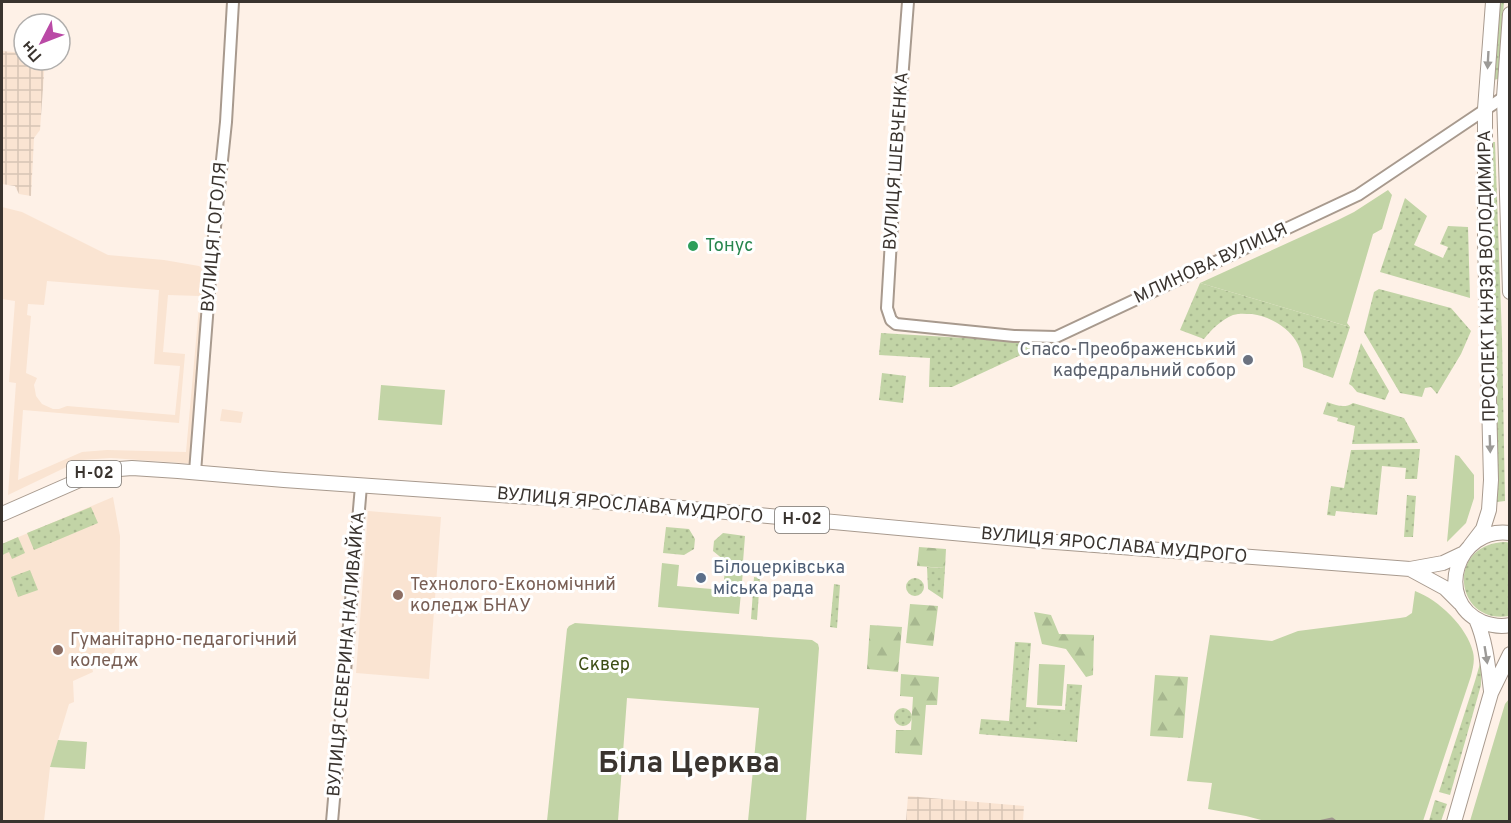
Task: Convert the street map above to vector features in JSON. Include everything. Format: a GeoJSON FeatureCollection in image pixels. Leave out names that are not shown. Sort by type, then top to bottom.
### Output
{"type":"FeatureCollection","features":[{"type":"Feature","properties":{"kind":"main road","name":"ПРОСПЕКТ КНЯЗЯ ВОЛОДИМИРА"},"geometry":{"type":"LineString","coordinates":[[1462,604],[1457,595],[1455,574],[1466,550],[1483,529],[1489,510],[1491,480],[1485,262],[1485,109],[1493,2]]}},
{"type":"Feature","properties":{"kind":"main road","name":"ПРОСПЕКТ КНЯЗЯ ВОЛОДИМИРА"},"geometry":{"type":"LineString","coordinates":[[1509,14],[1504,97],[1509,292]]}},
{"type":"Feature","properties":{"kind":"main road","name":"ВУЛИЦЯ ЯРОСЛАВА МУДРОГО"},"geometry":{"type":"LineString","coordinates":[[2,514],[107,470],[122,468],[660,506],[1029,540],[1410,569],[1443,563],[1487,535],[1498,532],[1509,533]]}},
{"type":"Feature","properties":{"kind":"main road","name":"ВУЛИЦЯ ЯРОСЛАВА МУДРОГО"},"geometry":{"type":"LineString","coordinates":[[1410,569],[1445,588],[1462,604]]}},
{"type":"Feature","properties":{"kind":"main road","name":"Н-02"},"geometry":{"type":"LineString","coordinates":[[1462,604],[1476,619]]}},
{"type":"Feature","properties":{"kind":"main road"},"geometry":{"type":"LineString","coordinates":[[1476,619],[1485,623],[1509,625]]}},
{"type":"Feature","properties":{"kind":"main road"},"geometry":{"type":"LineString","coordinates":[[1476,619],[1487,653],[1491,693]]}},
{"type":"Feature","properties":{"kind":"main road"},"geometry":{"type":"LineString","coordinates":[[1454,822],[1491,693],[1509,654]]}},
{"type":"Feature","properties":{"kind":"street","name":"ВУЛИЦЯ ГОГОЛЯ"},"geometry":{"type":"LineString","coordinates":[[195,472],[226,122],[233,2]]}},
{"type":"Feature","properties":{"kind":"street","name":"ВУЛИЦЯ ШЕВЧЕНКА"},"geometry":{"type":"LineString","coordinates":[[891,320],[887,308],[908,2]]}},
{"type":"Feature","properties":{"kind":"street","name":"МЛИНОВА ВУЛИЦЯ"},"geometry":{"type":"LineString","coordinates":[[891,320],[896,324],[1014,336],[1056,337],[1358,195],[1504,97]]}},
{"type":"Feature","properties":{"kind":"street","name":"ВУЛИЦЯ СЕВЕРИНА НАЛИВАЙКА"},"geometry":{"type":"LineString","coordinates":[[332,822],[362,486]]}},
{"type":"Feature","properties":{"kind":"shaded area"},"geometry":{"type":"Polygon","coordinates":[[[2,51],[12,52],[12,72],[44,72],[40,130],[34,138],[31,196],[19,194],[15,186],[2,184],[2,51]]]}},
{"type":"Feature","properties":{"kind":"shaded area"},"geometry":{"type":"Polygon","coordinates":[[[2,207],[22,212],[108,255],[164,260],[199,266],[206,271],[196,464],[111,458],[81,460],[8,495],[16,383],[9,382],[15,301],[2,299],[2,207]],[[47,281],[44,305],[28,304],[27,315],[31,316],[26,373],[37,378],[34,385],[36,396],[42,404],[53,409],[67,406],[175,415],[180,366],[154,364],[159,290],[47,281]],[[168,295],[163,352],[185,354],[179,423],[23,410],[18,480],[82,452],[107,450],[186,452],[200,296],[168,295]]]}},
{"type":"Feature","properties":{"kind":"shaded area"},"geometry":{"type":"Polygon","coordinates":[[[222,409],[243,412],[241,423],[220,421],[222,409]]]}},
{"type":"Feature","properties":{"kind":"shaded area","name":"Гуманітарно-педагогічний коледж"},"geometry":{"type":"Polygon","coordinates":[[[113,497],[120,536],[119,640],[111,660],[92,667],[93,672],[73,681],[74,702],[69,704],[50,767],[44,821],[2,822],[2,544],[113,497]]]}},
{"type":"Feature","properties":{"kind":"shaded area","name":"Технолого-Економічний коледж БНАУ"},"geometry":{"type":"Polygon","coordinates":[[[368,511],[441,517],[429,679],[356,673],[368,511]]]}},
{"type":"Feature","properties":{"kind":"shaded area"},"geometry":{"type":"Polygon","coordinates":[[[908,796],[1024,806],[1023,821],[906,821],[908,796]]]}},
{"type":"Feature","properties":{"kind":"green space"},"geometry":{"type":"Polygon","coordinates":[[[1499,2],[1504,2],[1498,79],[1493,80],[1499,2]]]}},
{"type":"Feature","properties":{"kind":"green space"},"geometry":{"type":"Polygon","coordinates":[[[1491,142],[1495,142],[1505,501],[1497,502],[1491,142]]]}},
{"type":"Feature","properties":{"kind":"green space"},"geometry":{"type":"Polygon","coordinates":[[[1388,190],[1392,195],[1382,229],[1373,234],[1347,323],[1350,327],[1200,283],[1338,220],[1388,190]]]}},
{"type":"Feature","properties":{"kind":"green space"},"geometry":{"type":"Polygon","coordinates":[[[1405,198],[1427,216],[1414,245],[1443,258],[1448,247],[1440,244],[1448,226],[1468,227],[1470,298],[1380,272],[1405,198]]]}},
{"type":"Feature","properties":{"kind":"green space"},"geometry":{"type":"Polygon","coordinates":[[[1200,283],[1350,327],[1333,378],[1303,367],[1299,347],[1288,331],[1262,316],[1233,315],[1217,325],[1204,339],[1180,330],[1200,283]]]}},
{"type":"Feature","properties":{"kind":"green space"},"geometry":{"type":"Polygon","coordinates":[[[1379,289],[1451,308],[1471,331],[1461,354],[1437,394],[1431,387],[1425,388],[1422,397],[1400,393],[1364,332],[1374,292],[1379,289]]]}},
{"type":"Feature","properties":{"kind":"green space"},"geometry":{"type":"Polygon","coordinates":[[[881,333],[1015,341],[1029,344],[1031,347],[1025,353],[952,387],[929,387],[930,358],[879,355],[881,333]]]}},
{"type":"Feature","properties":{"kind":"green space"},"geometry":{"type":"Polygon","coordinates":[[[1361,343],[1389,391],[1385,400],[1357,392],[1349,384],[1361,343]]]}},
{"type":"Feature","properties":{"kind":"green space"},"geometry":{"type":"Polygon","coordinates":[[[882,373],[906,376],[903,403],[879,400],[882,373]]]}},
{"type":"Feature","properties":{"kind":"green space"},"geometry":{"type":"Polygon","coordinates":[[[381,385],[445,390],[442,425],[378,420],[381,385]]]}},
{"type":"Feature","properties":{"kind":"green space"},"geometry":{"type":"Polygon","coordinates":[[[1327,402],[1343,406],[1353,403],[1404,418],[1418,443],[1352,444],[1355,426],[1323,414],[1327,402]]]}},
{"type":"Feature","properties":{"kind":"green space"},"geometry":{"type":"Polygon","coordinates":[[[1420,449],[1417,479],[1405,479],[1406,468],[1382,466],[1377,515],[1336,511],[1335,516],[1327,515],[1331,486],[1344,488],[1351,450],[1420,449]]]}},
{"type":"Feature","properties":{"kind":"green space"},"geometry":{"type":"Polygon","coordinates":[[[1455,455],[1459,456],[1474,475],[1474,498],[1466,523],[1447,542],[1455,455]]]}},
{"type":"Feature","properties":{"kind":"green space"},"geometry":{"type":"Polygon","coordinates":[[[1407,495],[1416,496],[1413,537],[1404,537],[1407,495]]]}},
{"type":"Feature","properties":{"kind":"green space"},"geometry":{"type":"Polygon","coordinates":[[[91,507],[98,523],[34,550],[27,533],[91,507]]]}},
{"type":"Feature","properties":{"kind":"green space"},"geometry":{"type":"Polygon","coordinates":[[[666,527],[689,529],[695,539],[694,549],[684,555],[663,553],[666,527]]]}},
{"type":"Feature","properties":{"kind":"green space"},"geometry":{"type":"Polygon","coordinates":[[[723,533],[745,536],[743,562],[724,560],[713,551],[714,541],[723,533]]]}},
{"type":"Feature","properties":{"kind":"green space"},"geometry":{"type":"Polygon","coordinates":[[[18,537],[25,553],[12,559],[9,552],[2,555],[2,544],[18,537]]]}},
{"type":"Feature","properties":{"kind":"green space"},"geometry":{"type":"Polygon","coordinates":[[[1510,543],[1509,616],[1491,615],[1477,608],[1468,597],[1464,583],[1466,568],[1473,555],[1486,546],[1510,543]]]}},
{"type":"Feature","properties":{"kind":"green space"},"geometry":{"type":"Polygon","coordinates":[[[919,547],[946,549],[945,568],[917,566],[919,547]]]}},
{"type":"Feature","properties":{"kind":"green space"},"geometry":{"type":"Polygon","coordinates":[[[662,563],[679,565],[677,586],[723,590],[725,569],[743,571],[739,614],[658,607],[662,563]]]}},
{"type":"Feature","properties":{"kind":"green space"},"geometry":{"type":"Polygon","coordinates":[[[927,567],[945,568],[943,599],[928,589],[927,567]]]}},
{"type":"Feature","properties":{"kind":"green space"},"geometry":{"type":"Polygon","coordinates":[[[30,570],[38,590],[18,597],[11,577],[30,570]]]}},
{"type":"Feature","properties":{"kind":"green space"},"geometry":{"type":"Polygon","coordinates":[[[754,577],[760,578],[757,620],[751,619],[754,577]]]}},
{"type":"Feature","properties":{"kind":"green space"},"geometry":{"type":"Polygon","coordinates":[[[911,578],[919,578],[924,583],[922,594],[911,596],[906,591],[906,583],[911,578]]]}},
{"type":"Feature","properties":{"kind":"green space"},"geometry":{"type":"Polygon","coordinates":[[[834,584],[840,585],[837,628],[830,627],[834,584]]]}},
{"type":"Feature","properties":{"kind":"green space"},"geometry":{"type":"Polygon","coordinates":[[[1415,591],[1433,601],[1451,616],[1465,633],[1474,658],[1471,676],[1423,821],[1265,821],[1208,809],[1212,783],[1187,781],[1210,635],[1272,641],[1298,631],[1406,617],[1412,613],[1415,591]]]}},
{"type":"Feature","properties":{"kind":"green space"},"geometry":{"type":"Polygon","coordinates":[[[910,604],[938,606],[933,646],[906,643],[910,604]]]}},
{"type":"Feature","properties":{"kind":"green space"},"geometry":{"type":"Polygon","coordinates":[[[1034,612],[1051,615],[1059,634],[1094,635],[1093,675],[1086,677],[1066,649],[1042,644],[1034,612]]]}},
{"type":"Feature","properties":{"kind":"green space","name":"Сквер"},"geometry":{"type":"Polygon","coordinates":[[[575,623],[812,640],[818,644],[806,821],[748,821],[759,708],[627,698],[618,821],[547,821],[567,629],[575,623]]]}},
{"type":"Feature","properties":{"kind":"green space"},"geometry":{"type":"Polygon","coordinates":[[[870,625],[902,627],[898,672],[867,669],[870,625]]]}},
{"type":"Feature","properties":{"kind":"green space"},"geometry":{"type":"Polygon","coordinates":[[[1015,642],[1031,643],[1026,707],[1065,710],[1067,684],[1082,685],[1077,742],[979,734],[981,719],[1009,721],[1015,642]]]}},
{"type":"Feature","properties":{"kind":"green space"},"geometry":{"type":"Polygon","coordinates":[[[1481,660],[1481,685],[1450,795],[1439,792],[1475,681],[1481,660]]]}},
{"type":"Feature","properties":{"kind":"green space"},"geometry":{"type":"Polygon","coordinates":[[[1039,664],[1065,665],[1062,706],[1037,705],[1039,664]]]}},
{"type":"Feature","properties":{"kind":"green space"},"geometry":{"type":"Polygon","coordinates":[[[901,674],[939,677],[937,705],[926,705],[922,755],[895,753],[896,730],[911,730],[913,697],[900,696],[901,674]]]}},
{"type":"Feature","properties":{"kind":"green space"},"geometry":{"type":"Polygon","coordinates":[[[1155,675],[1188,677],[1183,738],[1150,736],[1155,675]]]}},
{"type":"Feature","properties":{"kind":"green space"},"geometry":{"type":"Polygon","coordinates":[[[1509,699],[1509,821],[1470,821],[1505,704],[1509,699]]]}},
{"type":"Feature","properties":{"kind":"green space"},"geometry":{"type":"Polygon","coordinates":[[[899,708],[907,708],[912,713],[910,724],[899,726],[894,721],[894,713],[899,708]]]}},
{"type":"Feature","properties":{"kind":"green space"},"geometry":{"type":"Polygon","coordinates":[[[1038,711],[1071,714],[1069,735],[1037,732],[1038,711]]]}},
{"type":"Feature","properties":{"kind":"green space"},"geometry":{"type":"Polygon","coordinates":[[[58,740],[87,742],[85,769],[50,767],[58,740]]]}},
{"type":"Feature","properties":{"kind":"green space"},"geometry":{"type":"Polygon","coordinates":[[[1435,800],[1447,804],[1441,821],[1429,821],[1435,800]]]}},
{"type":"Feature","properties":{"kind":"railway"},"geometry":{"type":"LineString","coordinates":[[1318,822],[1332,819],[1336,822]]}},
{"type":"Feature","properties":{"kind":"place","name":"Тонус"},"geometry":{"type":"Point","coordinates":[693,246]}},
{"type":"Feature","properties":{"kind":"place","name":"Спасо-Преображенський кафедральний собор"},"geometry":{"type":"Point","coordinates":[1248,360]}},
{"type":"Feature","properties":{"kind":"place","name":"Білоцерківська міська рада"},"geometry":{"type":"Point","coordinates":[701,578]}},
{"type":"Feature","properties":{"kind":"place","name":"Технолого-Економічний коледж БНАУ"},"geometry":{"type":"Point","coordinates":[398,595]}},
{"type":"Feature","properties":{"kind":"place","name":"Гуманітарно-педагогічний коледж"},"geometry":{"type":"Point","coordinates":[58,650]}},
{"type":"Feature","properties":{"kind":"district","name":"Біла Церква"},"geometry":{"type":"Point","coordinates":[689,764]}}]}
